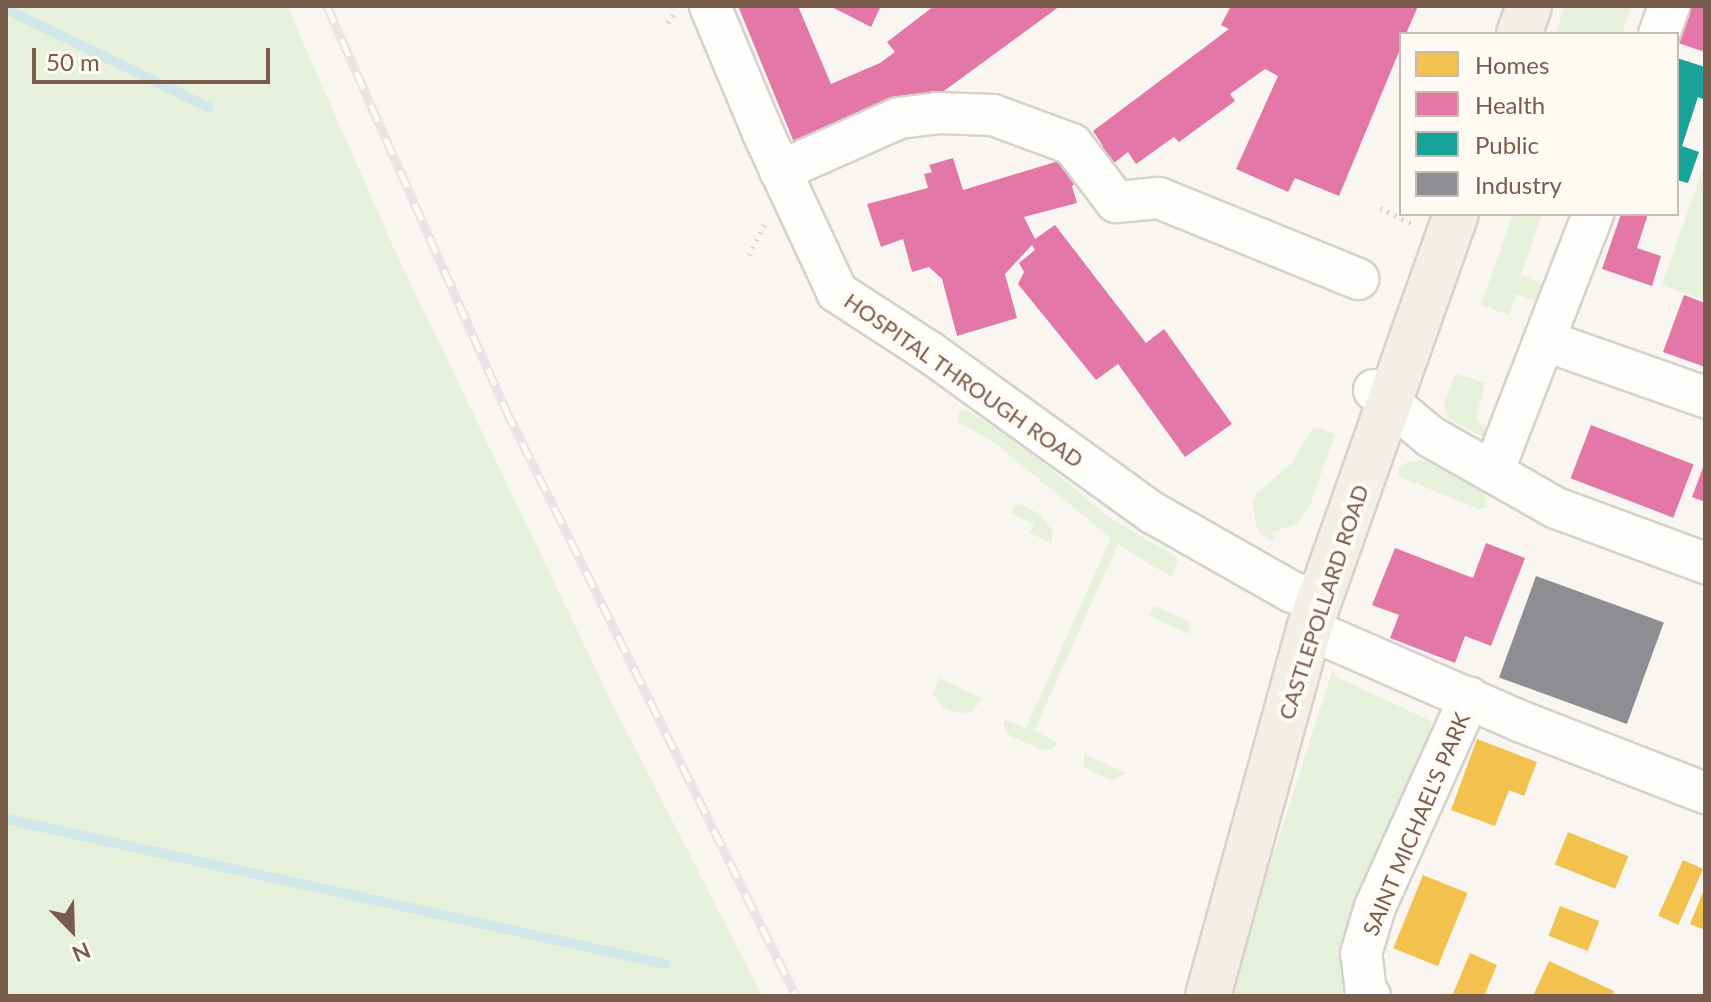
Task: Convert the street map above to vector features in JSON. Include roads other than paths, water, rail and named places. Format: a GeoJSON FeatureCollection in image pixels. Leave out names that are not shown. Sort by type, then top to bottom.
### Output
{"type":"FeatureCollection","features":[{"type":"Feature","properties":{"kind":"main road"},"geometry":{"type":"LineString","coordinates":[[1498,32],[1507,6]]}},
{"type":"Feature","properties":{"kind":"main road"},"geometry":{"type":"LineString","coordinates":[[1520,32],[1529,6]]}},
{"type":"Feature","properties":{"kind":"main road","name":"CASTLEPOLLARD ROAD"},"geometry":{"type":"LineString","coordinates":[[1208,996],[1284,718],[1310,609],[1382,397],[1455,216]]}},
{"type":"Feature","properties":{"kind":"main road"},"geometry":{"type":"LineString","coordinates":[[1382,397],[1424,219]]}},
{"type":"Feature","properties":{"kind":"street","name":"HOSPITAL THROUGH ROAD"},"geometry":{"type":"LineString","coordinates":[[710,6],[780,171],[837,292],[928,351],[1153,513],[1310,609]]}},
{"type":"Feature","properties":{"kind":"street"},"geometry":{"type":"LineString","coordinates":[[1660,32],[1669,6]]}},
{"type":"Feature","properties":{"kind":"street"},"geometry":{"type":"LineString","coordinates":[[780,171],[899,118],[937,113],[993,115],[1072,144],[1116,202],[1159,198],[1358,279]]}},
{"type":"Feature","properties":{"kind":"street"},"geometry":{"type":"LineString","coordinates":[[1493,472],[1592,216]]}},
{"type":"Feature","properties":{"kind":"street"},"geometry":{"type":"LineString","coordinates":[[1546,341],[1705,397]]}},
{"type":"Feature","properties":{"kind":"street"},"geometry":{"type":"LineString","coordinates":[[1382,397],[1431,437],[1556,508],[1705,563]]}},
{"type":"Feature","properties":{"kind":"street","name":"SAINT MICHAEL'S PARK"},"geometry":{"type":"LineString","coordinates":[[1310,609],[1522,722],[1705,793]]}},
{"type":"Feature","properties":{"kind":"street","name":"SAINT MICHAEL'S PARK"},"geometry":{"type":"LineString","coordinates":[[1370,996],[1366,992],[1361,954],[1375,907],[1470,697]]}},
{"type":"Feature","properties":{"kind":"waterway"},"geometry":{"type":"LineString","coordinates":[[6,9],[208,107]]}},
{"type":"Feature","properties":{"kind":"waterway"},"geometry":{"type":"LineString","coordinates":[[6,819],[665,964]]}},
{"type":"Feature","properties":{"kind":"railway"},"geometry":{"type":"LineString","coordinates":[[327,6],[506,410],[796,996]]}}]}
